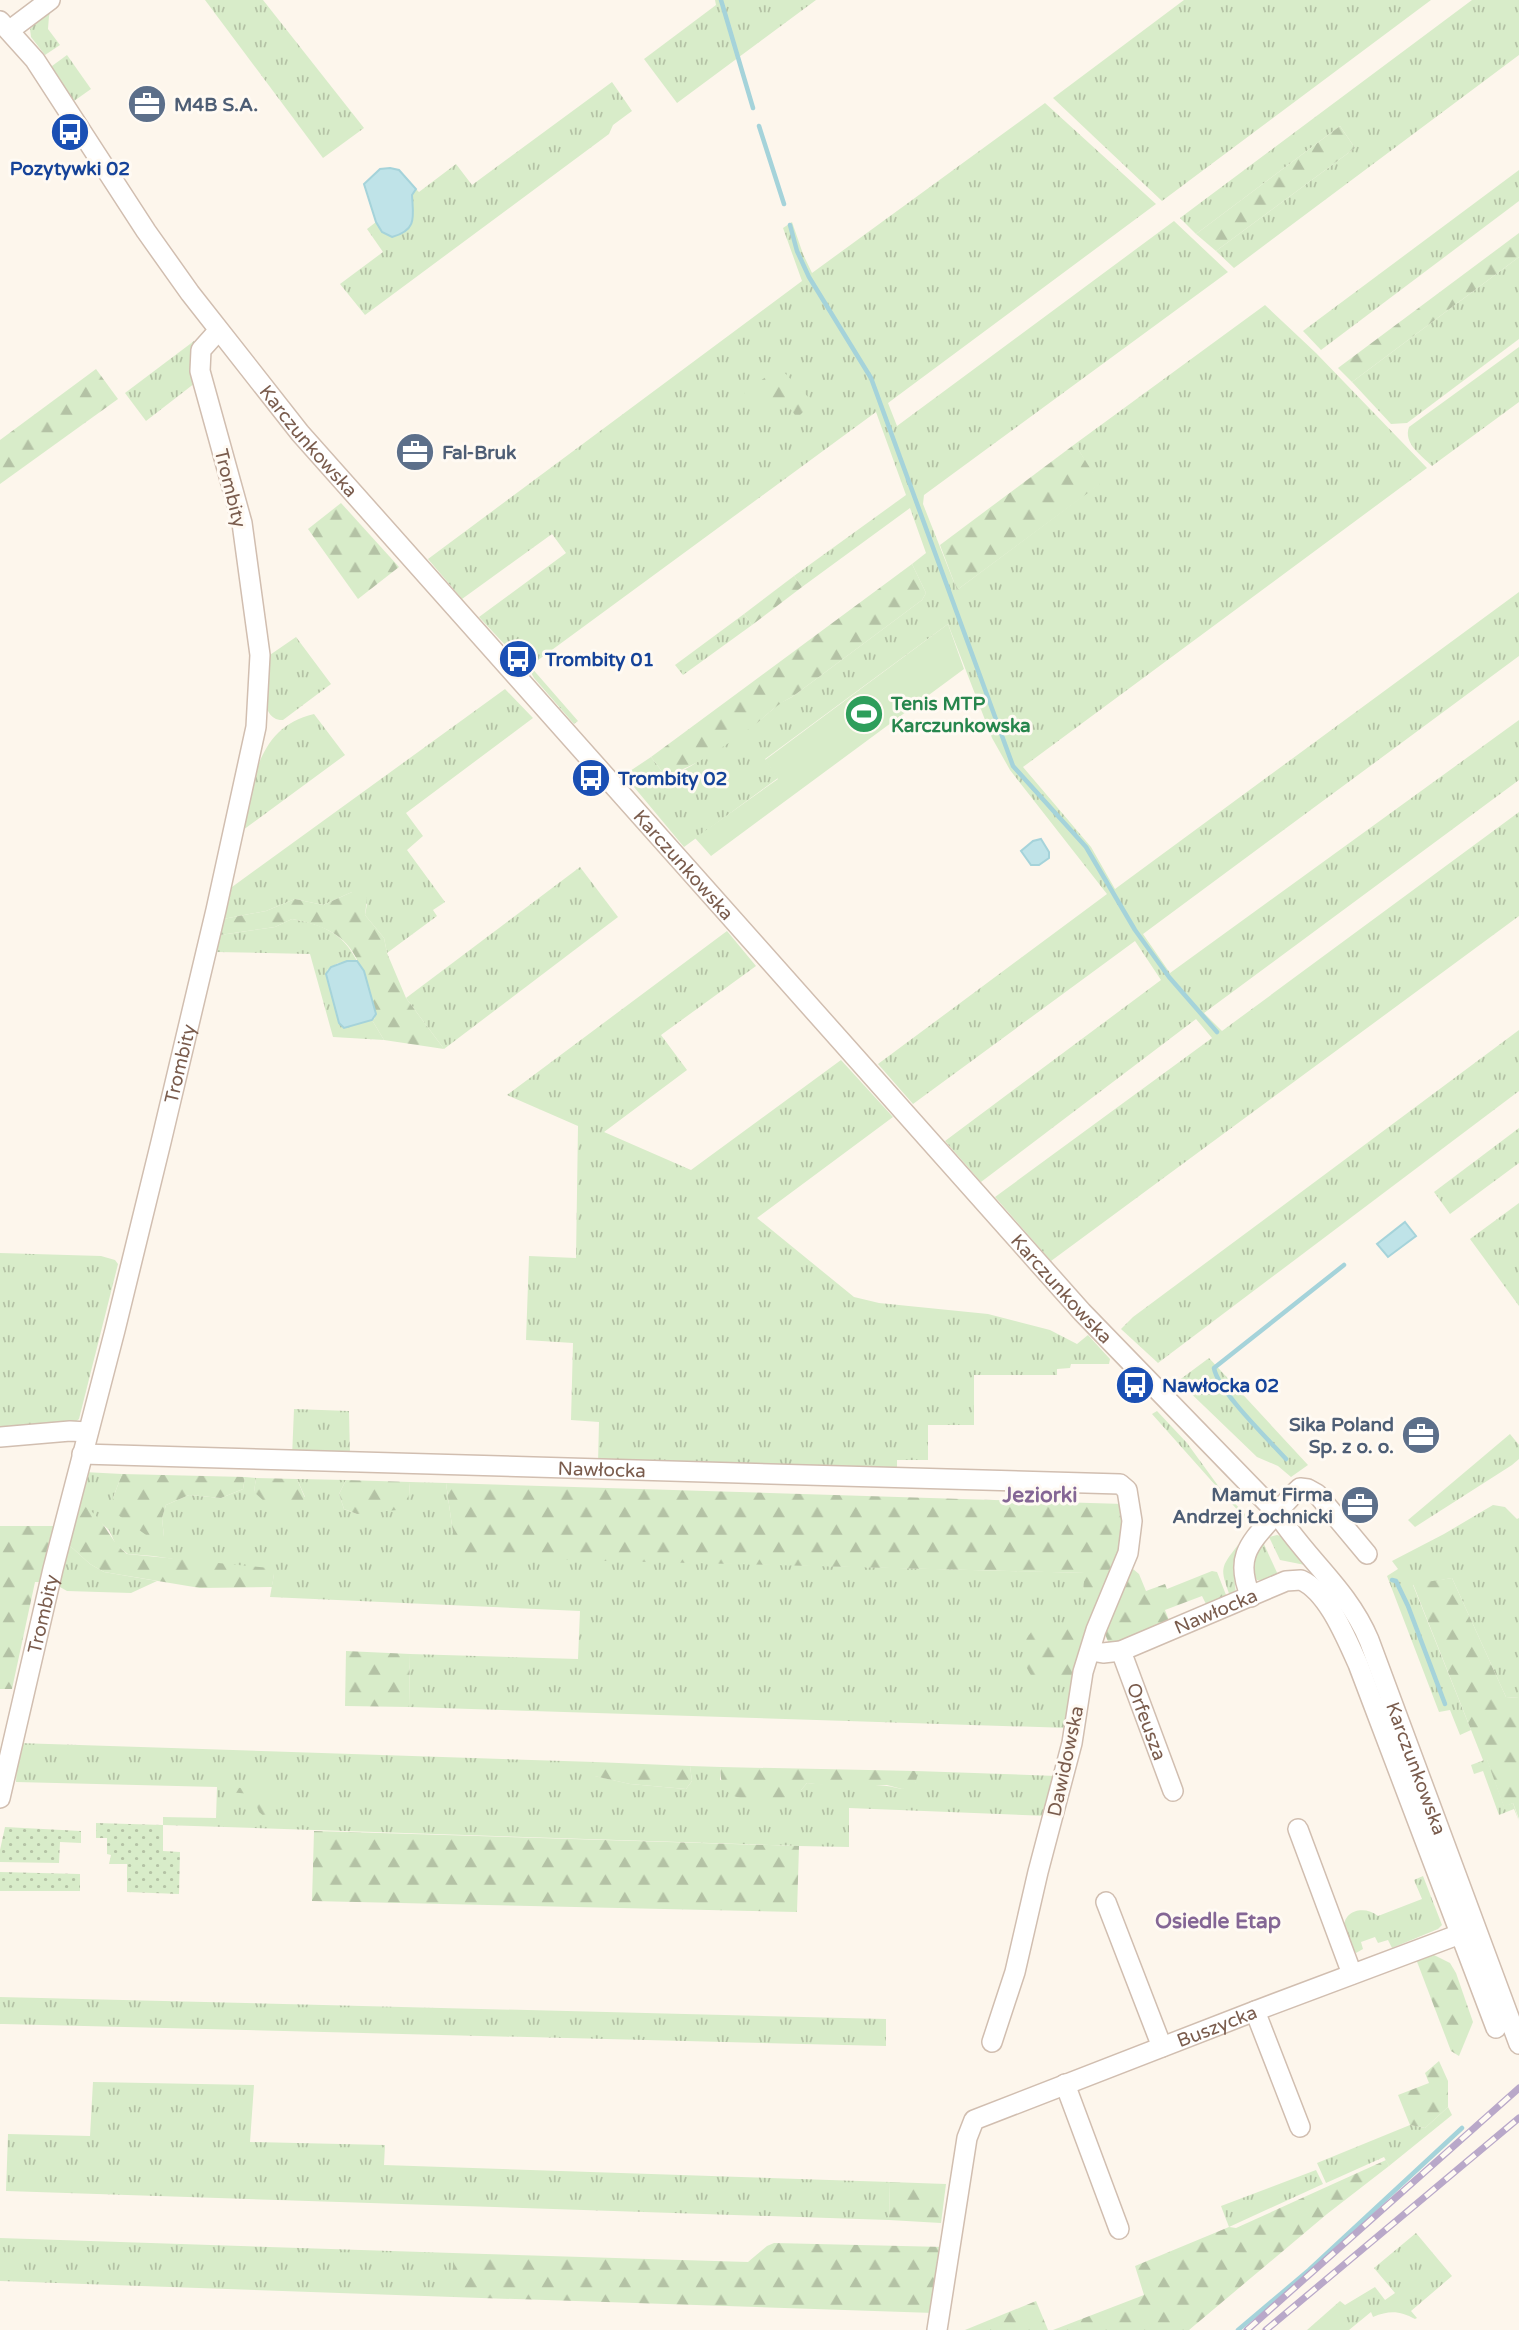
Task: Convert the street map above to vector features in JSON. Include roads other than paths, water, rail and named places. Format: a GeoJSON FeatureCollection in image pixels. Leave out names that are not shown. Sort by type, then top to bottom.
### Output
{"type":"FeatureCollection","features":[{"type":"Feature","properties":{"kind":"street"},"geometry":{"type":"LineString","coordinates":[[5,26],[50,0]]}},
{"type":"Feature","properties":{"kind":"street","name":"Karczunkowska"},"geometry":{"type":"LineString","coordinates":[[5,26],[35,60],[146,231],[218,331],[292,424],[364,508],[1083,1312],[1277,1513],[1290,1533],[1342,1592],[1364,1629],[1519,2043]]}},
{"type":"Feature","properties":{"kind":"street","name":"Trombity"},"geometry":{"type":"LineString","coordinates":[[0,1798],[82,1454],[161,1142],[256,727],[260,655],[242,523],[200,370],[201,351],[218,331]]}},
{"type":"Feature","properties":{"kind":"street"},"geometry":{"type":"LineString","coordinates":[[0,1437],[88,1432]]}},
{"type":"Feature","properties":{"kind":"street","name":"Nawłocka"},"geometry":{"type":"LineString","coordinates":[[82,1454],[1120,1484]]}},
{"type":"Feature","properties":{"kind":"street","name":"Dawidowska"},"geometry":{"type":"LineString","coordinates":[[992,2042],[1015,1972],[1072,1743],[1080,1684],[1096,1630],[1128,1553],[1132,1521],[1129,1496],[1125,1487],[1120,1484]]}},
{"type":"Feature","properties":{"kind":"street","name":"Nawłocka"},"geometry":{"type":"LineString","coordinates":[[1091,1651],[1121,1651],[1251,1597],[1244,1578],[1244,1558],[1251,1542],[1287,1499],[1300,1488],[1317,1494],[1367,1554]]}},
{"type":"Feature","properties":{"kind":"street","name":"Karczunkowska"},"geometry":{"type":"LineString","coordinates":[[1277,1513],[1296,1523],[1326,1556],[1349,1587],[1371,1627],[1519,2012]]}},
{"type":"Feature","properties":{"kind":"street","name":"Karczunkowska"},"geometry":{"type":"LineString","coordinates":[[1251,1597],[1286,1581],[1301,1580],[1319,1594],[1341,1627],[1358,1664],[1496,2028]]}},
{"type":"Feature","properties":{"kind":"street","name":"Orfeusza"},"geometry":{"type":"LineString","coordinates":[[1121,1651],[1173,1791]]}},
{"type":"Feature","properties":{"kind":"street"},"geometry":{"type":"LineString","coordinates":[[1298,1829],[1352,1974]]}},
{"type":"Feature","properties":{"kind":"street"},"geometry":{"type":"LineString","coordinates":[[1106,1902],[1162,2047]]}},
{"type":"Feature","properties":{"kind":"street","name":"Buszycka"},"geometry":{"type":"LineString","coordinates":[[937,2330],[967,2138],[974,2120],[1460,1934]]}},
{"type":"Feature","properties":{"kind":"street"},"geometry":{"type":"LineString","coordinates":[[1255,2011],[1300,2127]]}},
{"type":"Feature","properties":{"kind":"street"},"geometry":{"type":"LineString","coordinates":[[1065,2084],[1119,2229]]}},
{"type":"Feature","properties":{"kind":"water"},"geometry":{"type":"Polygon","coordinates":[[[380,169],[399,170],[416,189],[412,195],[413,216],[410,226],[392,237],[382,232],[376,222],[364,184],[380,169]]]}},
{"type":"Feature","properties":{"kind":"water"},"geometry":{"type":"Polygon","coordinates":[[[1041,839],[1049,852],[1049,858],[1039,865],[1031,865],[1021,851],[1033,841],[1041,839]]]}},
{"type":"Feature","properties":{"kind":"water"},"geometry":{"type":"Polygon","coordinates":[[[347,961],[357,961],[364,971],[376,1014],[372,1020],[344,1028],[339,1023],[326,974],[331,967],[347,961]]]}},
{"type":"Feature","properties":{"kind":"water"},"geometry":{"type":"Polygon","coordinates":[[[1405,1222],[1416,1236],[1388,1257],[1377,1244],[1405,1222]]]}},
{"type":"Feature","properties":{"kind":"waterway"},"geometry":{"type":"LineString","coordinates":[[721,0],[753,108]]}},
{"type":"Feature","properties":{"kind":"waterway"},"geometry":{"type":"LineString","coordinates":[[759,126],[784,204]]}},
{"type":"Feature","properties":{"kind":"waterway"},"geometry":{"type":"LineString","coordinates":[[790,225],[797,251],[809,277],[871,378],[1013,766],[1086,847],[1135,930],[1169,977],[1217,1032]]}},
{"type":"Feature","properties":{"kind":"waterway"},"geometry":{"type":"LineString","coordinates":[[1286,1459],[1234,1402],[1214,1368],[1344,1265]]}},
{"type":"Feature","properties":{"kind":"waterway"},"geometry":{"type":"LineString","coordinates":[[1392,1580],[1396,1581],[1408,1606],[1445,1704]]}},
{"type":"Feature","properties":{"kind":"waterway"},"geometry":{"type":"LineString","coordinates":[[1238,2330],[1309,2270],[1462,2128]]}},
{"type":"Feature","properties":{"kind":"railway"},"geometry":{"type":"LineString","coordinates":[[1247,2330],[1519,2088]]}},
{"type":"Feature","properties":{"kind":"railway"},"geometry":{"type":"LineString","coordinates":[[1266,2330],[1519,2118]]}},
{"type":"Feature","properties":{"kind":"place","name":"M4B S.A."},"geometry":{"type":"Point","coordinates":[147,104]}},
{"type":"Feature","properties":{"kind":"place","name":"Pozytywki 02"},"geometry":{"type":"Point","coordinates":[70,132]}},
{"type":"Feature","properties":{"kind":"place","name":"Fal-Bruk"},"geometry":{"type":"Point","coordinates":[415,452]}},
{"type":"Feature","properties":{"kind":"place","name":"Trombity 01"},"geometry":{"type":"Point","coordinates":[518,659]}},
{"type":"Feature","properties":{"kind":"place","name":"Tenis MTP Karczunkowska"},"geometry":{"type":"Point","coordinates":[864,714]}},
{"type":"Feature","properties":{"kind":"place","name":"Trombity 02"},"geometry":{"type":"Point","coordinates":[591,778]}},
{"type":"Feature","properties":{"kind":"place","name":"Nawłocka 02"},"geometry":{"type":"Point","coordinates":[1135,1385]}},
{"type":"Feature","properties":{"kind":"place","name":"Sika Poland Sp. z o. o."},"geometry":{"type":"Point","coordinates":[1421,1435]}},
{"type":"Feature","properties":{"kind":"place","name":"Mamut Firma Andrzej Łochnicki"},"geometry":{"type":"Point","coordinates":[1360,1505]}},
{"type":"Feature","properties":{"kind":"district","name":"Jeziorki"},"geometry":{"type":"Point","coordinates":[1040,1495]}},
{"type":"Feature","properties":{"kind":"district","name":"Osiedle Etap"},"geometry":{"type":"Point","coordinates":[1218,1921]}}]}
